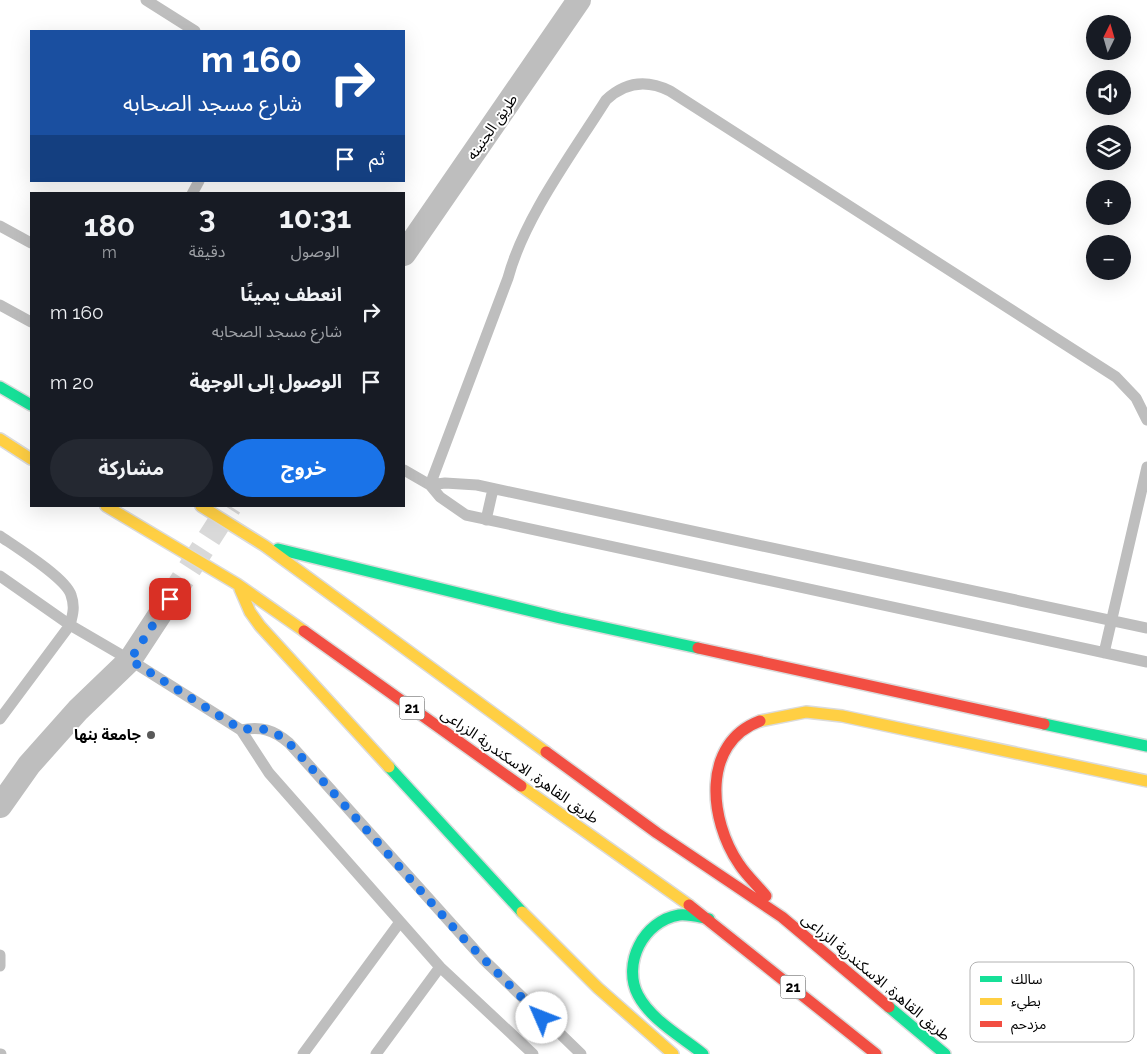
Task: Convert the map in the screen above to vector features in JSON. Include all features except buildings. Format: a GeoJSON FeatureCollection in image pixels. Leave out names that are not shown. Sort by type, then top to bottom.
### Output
{"type":"FeatureCollection","features":[{"type":"Feature","properties":{"kind":"highway"},"geometry":{"type":"LineString","coordinates":[[0,387],[30,404]]}},
{"type":"Feature","properties":{"kind":"highway"},"geometry":{"type":"LineString","coordinates":[[0,439],[30,458]]}},
{"type":"Feature","properties":{"kind":"highway","name":"طريق القاهرة, الاسكندرية الزراعى"},"geometry":{"type":"LineString","coordinates":[[108,507],[237,584],[710,920],[876,1054]]}},
{"type":"Feature","properties":{"kind":"highway","name":"طريق القاهرة, الاسكندرية الزراعى"},"geometry":{"type":"LineString","coordinates":[[203,507],[265,546],[657,833],[782,917],[945,1054]]}},
{"type":"Feature","properties":{"kind":"highway"},"geometry":{"type":"LineString","coordinates":[[265,546],[560,618],[1147,746]]}},
{"type":"Feature","properties":{"kind":"highway"},"geometry":{"type":"LineString","coordinates":[[237,584],[250,612],[260,626],[505,895],[598,988],[673,1054]]}},
{"type":"Feature","properties":{"kind":"highway"},"geometry":{"type":"LineString","coordinates":[[782,917],[738,862],[722,827],[716,802],[719,760],[735,738],[758,721],[806,712],[842,716],[1147,781]]}},
{"type":"Feature","properties":{"kind":"highway"},"geometry":{"type":"LineString","coordinates":[[703,1054],[648,1008],[635,987],[633,962],[638,946],[647,932],[661,921],[677,916],[694,915],[710,920]]}},
{"type":"Feature","properties":{"kind":"street","name":"طريق الجنينه"},"geometry":{"type":"LineString","coordinates":[[405,253],[579,0]]}},
{"type":"Feature","properties":{"kind":"street"},"geometry":{"type":"LineString","coordinates":[[0,806],[28,765],[78,710],[130,660],[170,599]]}},
{"type":"Feature","properties":{"kind":"lane"},"geometry":{"type":"LineString","coordinates":[[146,0],[193,30]]}},
{"type":"Feature","properties":{"kind":"lane"},"geometry":{"type":"LineString","coordinates":[[430,485],[508,278],[512,259],[526,229],[606,100],[622,88],[641,83],[651,84],[670,92],[1116,377],[1136,398],[1147,420]]}},
{"type":"Feature","properties":{"kind":"lane"},"geometry":{"type":"LineString","coordinates":[[0,226],[30,242]]}},
{"type":"Feature","properties":{"kind":"lane"},"geometry":{"type":"LineString","coordinates":[[0,305],[30,321]]}},
{"type":"Feature","properties":{"kind":"lane"},"geometry":{"type":"LineString","coordinates":[[1104,653],[1147,467]]}},
{"type":"Feature","properties":{"kind":"lane"},"geometry":{"type":"LineString","coordinates":[[405,471],[430,485],[452,507],[466,515],[1147,662]]}},
{"type":"Feature","properties":{"kind":"lane"},"geometry":{"type":"LineString","coordinates":[[430,485],[461,483],[493,489],[1147,628]]}},
{"type":"Feature","properties":{"kind":"lane"},"geometry":{"type":"LineString","coordinates":[[486,520],[493,489]]}},
{"type":"Feature","properties":{"kind":"lane"},"geometry":{"type":"LineString","coordinates":[[0,536],[60,580],[71,593],[75,610],[70,625],[0,719]]}},
{"type":"Feature","properties":{"kind":"lane"},"geometry":{"type":"LineString","coordinates":[[0,576],[70,625],[242,730],[269,773],[440,967],[533,1054]]}},
{"type":"Feature","properties":{"kind":"lane"},"geometry":{"type":"LineString","coordinates":[[242,730],[254,727],[267,729],[279,734],[289,743],[484,960],[580,1054]]}},
{"type":"Feature","properties":{"kind":"lane"},"geometry":{"type":"LineString","coordinates":[[303,1054],[400,922]]}},
{"type":"Feature","properties":{"kind":"lane"},"geometry":{"type":"LineString","coordinates":[[0,955],[0,966]]}},
{"type":"Feature","properties":{"kind":"lane"},"geometry":{"type":"LineString","coordinates":[[376,1054],[440,967]]}},
{"type":"Feature","properties":{"kind":"tunnel"},"geometry":{"type":"LineString","coordinates":[[170,599],[229,507]]}},
{"type":"Feature","properties":{"kind":"traffic: fast"},"geometry":{"type":"LineString","coordinates":[[0,387],[30,404]]}},
{"type":"Feature","properties":{"kind":"traffic: fast"},"geometry":{"type":"LineString","coordinates":[[278,549],[560,618],[698,648]]}},
{"type":"Feature","properties":{"kind":"traffic: fast"},"geometry":{"type":"LineString","coordinates":[[1044,724],[1147,746]]}},
{"type":"Feature","properties":{"kind":"traffic: fast"},"geometry":{"type":"LineString","coordinates":[[389,767],[522,912]]}},
{"type":"Feature","properties":{"kind":"traffic: fast"},"geometry":{"type":"LineString","coordinates":[[703,1054],[668,1028],[644,1004],[638,995],[634,983],[633,970],[634,958],[639,946],[655,926],[666,919],[679,915],[709,919]]}},
{"type":"Feature","properties":{"kind":"traffic: fast"},"geometry":{"type":"LineString","coordinates":[[889,1007],[945,1054]]}},
{"type":"Feature","properties":{"kind":"traffic: slow"},"geometry":{"type":"LineString","coordinates":[[0,439],[30,458]]}},
{"type":"Feature","properties":{"kind":"traffic: slow"},"geometry":{"type":"LineString","coordinates":[[108,507],[237,584],[304,631]]}},
{"type":"Feature","properties":{"kind":"traffic: slow"},"geometry":{"type":"LineString","coordinates":[[203,507],[265,546],[546,752]]}},
{"type":"Feature","properties":{"kind":"traffic: slow"},"geometry":{"type":"LineString","coordinates":[[240,589],[250,612],[260,626],[389,767]]}},
{"type":"Feature","properties":{"kind":"traffic: slow"},"geometry":{"type":"LineString","coordinates":[[760,721],[806,712],[842,716],[1147,781]]}},
{"type":"Feature","properties":{"kind":"traffic: slow"},"geometry":{"type":"LineString","coordinates":[[521,786],[689,905]]}},
{"type":"Feature","properties":{"kind":"traffic: slow"},"geometry":{"type":"LineString","coordinates":[[522,912],[598,988],[673,1054]]}},
{"type":"Feature","properties":{"kind":"traffic: jam"},"geometry":{"type":"LineString","coordinates":[[304,631],[521,786]]}},
{"type":"Feature","properties":{"kind":"traffic: jam"},"geometry":{"type":"LineString","coordinates":[[698,648],[1044,724]]}},
{"type":"Feature","properties":{"kind":"traffic: jam"},"geometry":{"type":"LineString","coordinates":[[760,721],[741,732],[728,746],[720,764],[716,784],[721,826],[729,846],[742,868],[766,896]]}},
{"type":"Feature","properties":{"kind":"traffic: jam"},"geometry":{"type":"LineString","coordinates":[[546,752],[657,833],[782,917],[889,1007]]}},
{"type":"Feature","properties":{"kind":"traffic: jam"},"geometry":{"type":"LineString","coordinates":[[689,905],[876,1054]]}},
{"type":"Feature","properties":{"kind":"place","name":"جامعة بنها"},"geometry":{"type":"Point","coordinates":[151,735]}},
{"type":"Feature","properties":{"kind":"route"},"geometry":{"type":"LineString","coordinates":[[170,599],[130,660],[242,730],[254,727],[267,729],[279,734],[461,936],[518,996],[542,1018]]}}]}
